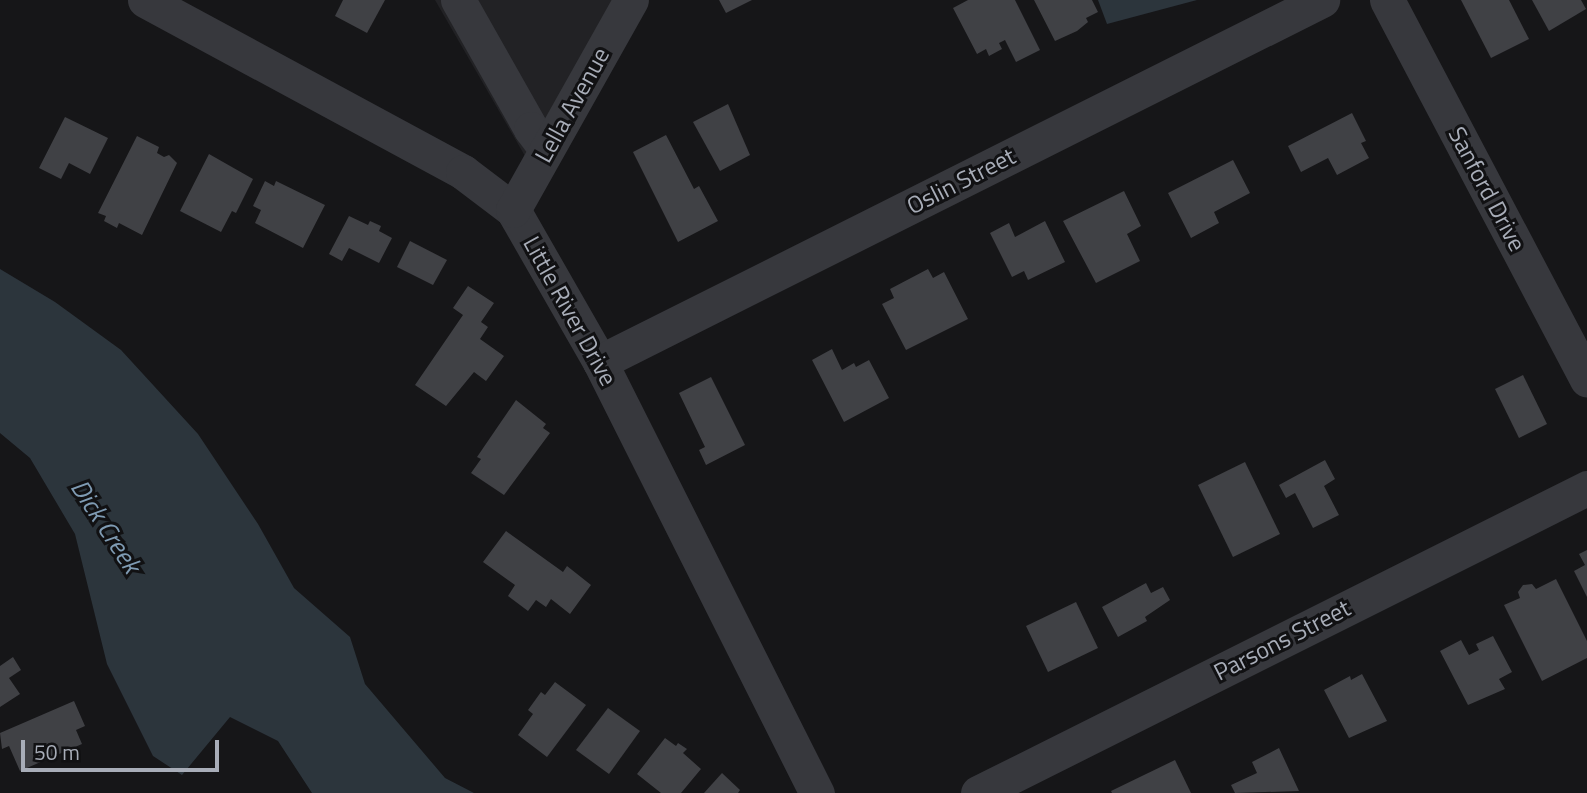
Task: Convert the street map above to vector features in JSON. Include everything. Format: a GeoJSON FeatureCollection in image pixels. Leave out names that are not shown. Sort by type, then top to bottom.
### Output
{"type":"FeatureCollection","features":[{"type":"Feature","properties":{"kind":"street","name":"Little River Drive"},"geometry":{"type":"LineString","coordinates":[[145,0],[463,172],[513,210],[600,362],[817,793]]}},
{"type":"Feature","properties":{"kind":"street"},"geometry":{"type":"LineString","coordinates":[[458,0],[531,129],[547,149]]}},
{"type":"Feature","properties":{"kind":"street","name":"Lella Avenue"},"geometry":{"type":"LineString","coordinates":[[513,210],[631,0]]}},
{"type":"Feature","properties":{"kind":"street","name":"Oslin Street"},"geometry":{"type":"LineString","coordinates":[[600,362],[1322,0]]}},
{"type":"Feature","properties":{"kind":"street","name":"Sanford Drive"},"geometry":{"type":"LineString","coordinates":[[1387,0],[1587,379]]}},
{"type":"Feature","properties":{"kind":"street","name":"Parsons Street"},"geometry":{"type":"LineString","coordinates":[[978,793],[1587,488]]}},
{"type":"Feature","properties":{"kind":"shaded area"},"geometry":{"type":"Polygon","coordinates":[[[435,0],[441,0],[529,149],[525,156],[435,0]]]}},
{"type":"Feature","properties":{"kind":"shaded area"},"geometry":{"type":"Polygon","coordinates":[[[474,0],[613,0],[544,122],[474,0]]]}},
{"type":"Feature","properties":{"kind":"water"},"geometry":{"type":"Polygon","coordinates":[[[1098,0],[1197,0],[1107,24],[1098,0]]]}},
{"type":"Feature","properties":{"kind":"water","name":"Dick Creek"},"geometry":{"type":"Polygon","coordinates":[[[0,269],[55,302],[121,350],[198,434],[258,524],[294,588],[350,637],[365,684],[445,778],[474,793],[312,793],[278,741],[230,717],[182,775],[153,756],[107,664],[75,534],[30,458],[0,433],[0,269]]]}},
{"type":"Feature","properties":{"kind":"building"},"geometry":{"type":"Polygon","coordinates":[[[343,0],[385,0],[367,33],[335,16],[343,0]]]}},
{"type":"Feature","properties":{"kind":"building"},"geometry":{"type":"Polygon","coordinates":[[[719,0],[752,0],[726,13],[719,0]]]}},
{"type":"Feature","properties":{"kind":"building"},"geometry":{"type":"Polygon","coordinates":[[[968,0],[1015,0],[1040,50],[1016,62],[1005,40],[999,43],[1002,49],[989,56],[986,49],[977,54],[953,8],[968,0]]]}},
{"type":"Feature","properties":{"kind":"building"},"geometry":{"type":"Polygon","coordinates":[[[1034,0],[1092,0],[1098,12],[1086,18],[1088,22],[1077,31],[1055,41],[1034,0]]]}},
{"type":"Feature","properties":{"kind":"building"},"geometry":{"type":"Polygon","coordinates":[[[1461,0],[1509,0],[1529,39],[1491,58],[1461,0]]]}},
{"type":"Feature","properties":{"kind":"building"},"geometry":{"type":"Polygon","coordinates":[[[1532,0],[1581,0],[1586,9],[1549,31],[1532,0]]]}},
{"type":"Feature","properties":{"kind":"building"},"geometry":{"type":"Polygon","coordinates":[[[728,104],[750,155],[720,171],[693,122],[728,104]]]}},
{"type":"Feature","properties":{"kind":"building"},"geometry":{"type":"Polygon","coordinates":[[[1352,113],[1366,141],[1361,143],[1369,158],[1337,175],[1328,158],[1301,172],[1288,146],[1352,113]]]}},
{"type":"Feature","properties":{"kind":"building"},"geometry":{"type":"Polygon","coordinates":[[[65,117],[108,138],[90,174],[69,163],[61,179],[39,168],[65,117]]]}},
{"type":"Feature","properties":{"kind":"building"},"geometry":{"type":"Polygon","coordinates":[[[666,135],[694,189],[699,186],[718,221],[678,242],[633,152],[666,135]]]}},
{"type":"Feature","properties":{"kind":"building"},"geometry":{"type":"Polygon","coordinates":[[[137,136],[159,147],[157,153],[164,157],[169,155],[177,163],[142,235],[119,223],[117,228],[104,221],[106,216],[98,213],[137,136]]]}},
{"type":"Feature","properties":{"kind":"building"},"geometry":{"type":"Polygon","coordinates":[[[209,154],[253,179],[236,213],[232,211],[221,232],[180,211],[209,154]]]}},
{"type":"Feature","properties":{"kind":"building"},"geometry":{"type":"Polygon","coordinates":[[[1233,160],[1250,193],[1214,212],[1219,223],[1191,238],[1168,193],[1233,160]]]}},
{"type":"Feature","properties":{"kind":"building"},"geometry":{"type":"Polygon","coordinates":[[[265,181],[274,186],[276,181],[325,205],[303,248],[255,223],[261,210],[253,206],[265,181]]]}},
{"type":"Feature","properties":{"kind":"building"},"geometry":{"type":"Polygon","coordinates":[[[1124,191],[1141,226],[1127,234],[1140,261],[1096,283],[1063,221],[1124,191]]]}},
{"type":"Feature","properties":{"kind":"building"},"geometry":{"type":"Polygon","coordinates":[[[349,216],[368,225],[370,221],[381,226],[379,231],[392,238],[379,263],[349,248],[342,261],[329,254],[349,216]]]}},
{"type":"Feature","properties":{"kind":"building"},"geometry":{"type":"Polygon","coordinates":[[[1045,221],[1065,262],[1028,280],[1024,271],[1012,277],[990,233],[1009,223],[1015,237],[1045,221]]]}},
{"type":"Feature","properties":{"kind":"building"},"geometry":{"type":"Polygon","coordinates":[[[410,241],[447,260],[433,285],[397,267],[410,241]]]}},
{"type":"Feature","properties":{"kind":"building"},"geometry":{"type":"Polygon","coordinates":[[[928,269],[933,278],[944,272],[968,319],[906,350],[882,304],[894,298],[890,289],[928,269]]]}},
{"type":"Feature","properties":{"kind":"building"},"geometry":{"type":"Polygon","coordinates":[[[468,286],[494,303],[481,322],[488,327],[480,339],[504,356],[486,381],[474,372],[446,406],[415,385],[463,315],[453,308],[468,286]]]}},
{"type":"Feature","properties":{"kind":"building"},"geometry":{"type":"Polygon","coordinates":[[[832,349],[842,370],[854,363],[856,367],[869,360],[889,398],[844,422],[812,360],[832,349]]]}},
{"type":"Feature","properties":{"kind":"building"},"geometry":{"type":"Polygon","coordinates":[[[1523,375],[1547,424],[1519,438],[1495,389],[1523,375]]]}},
{"type":"Feature","properties":{"kind":"building"},"geometry":{"type":"Polygon","coordinates":[[[711,377],[745,445],[706,465],[699,450],[705,447],[679,393],[711,377]]]}},
{"type":"Feature","properties":{"kind":"building"},"geometry":{"type":"Polygon","coordinates":[[[516,400],[546,424],[543,428],[550,433],[504,495],[471,473],[481,459],[477,457],[516,400]]]}},
{"type":"Feature","properties":{"kind":"building"},"geometry":{"type":"Polygon","coordinates":[[[1325,460],[1335,479],[1324,486],[1339,515],[1313,528],[1295,493],[1286,498],[1279,485],[1325,460]]]}},
{"type":"Feature","properties":{"kind":"building"},"geometry":{"type":"Polygon","coordinates":[[[1245,462],[1280,534],[1233,557],[1198,485],[1245,462]]]}},
{"type":"Feature","properties":{"kind":"building"},"geometry":{"type":"Polygon","coordinates":[[[506,531],[563,572],[567,566],[591,585],[570,614],[551,599],[546,607],[536,600],[528,611],[508,596],[515,585],[483,562],[506,531]]]}},
{"type":"Feature","properties":{"kind":"building"},"geometry":{"type":"Polygon","coordinates":[[[1587,550],[1587,597],[1574,571],[1585,565],[1579,554],[1587,550]]]}},
{"type":"Feature","properties":{"kind":"building"},"geometry":{"type":"Polygon","coordinates":[[[1556,579],[1587,641],[1587,658],[1542,681],[1504,605],[1520,598],[1518,592],[1523,585],[1532,584],[1536,589],[1556,579]]]}},
{"type":"Feature","properties":{"kind":"building"},"geometry":{"type":"Polygon","coordinates":[[[1146,583],[1151,593],[1163,587],[1170,600],[1145,617],[1147,621],[1118,637],[1102,607],[1146,583]]]}},
{"type":"Feature","properties":{"kind":"building"},"geometry":{"type":"Polygon","coordinates":[[[1076,602],[1098,648],[1048,672],[1026,626],[1076,602]]]}},
{"type":"Feature","properties":{"kind":"building"},"geometry":{"type":"Polygon","coordinates":[[[1493,636],[1512,672],[1499,679],[1505,689],[1468,705],[1440,651],[1461,640],[1469,655],[1479,650],[1476,644],[1493,636]]]}},
{"type":"Feature","properties":{"kind":"building"},"geometry":{"type":"Polygon","coordinates":[[[13,657],[21,670],[9,678],[20,694],[0,707],[0,666],[13,657]]]}},
{"type":"Feature","properties":{"kind":"building"},"geometry":{"type":"Polygon","coordinates":[[[1362,674],[1387,721],[1349,738],[1324,690],[1350,676],[1351,680],[1362,674]]]}},
{"type":"Feature","properties":{"kind":"building"},"geometry":{"type":"Polygon","coordinates":[[[555,682],[586,705],[547,757],[518,735],[533,714],[528,710],[541,692],[545,695],[555,682]]]}},
{"type":"Feature","properties":{"kind":"building"},"geometry":{"type":"Polygon","coordinates":[[[74,701],[85,726],[76,730],[82,744],[20,771],[9,746],[2,749],[0,733],[74,701]]]}},
{"type":"Feature","properties":{"kind":"building"},"geometry":{"type":"Polygon","coordinates":[[[608,708],[640,731],[609,774],[576,750],[608,708]]]}},
{"type":"Feature","properties":{"kind":"building"},"geometry":{"type":"Polygon","coordinates":[[[665,738],[676,746],[678,743],[687,749],[683,753],[701,769],[681,793],[661,793],[637,774],[665,738]]]}},
{"type":"Feature","properties":{"kind":"building"},"geometry":{"type":"Polygon","coordinates":[[[1279,748],[1299,791],[1235,793],[1231,785],[1257,773],[1252,762],[1279,748]]]}},
{"type":"Feature","properties":{"kind":"building"},"geometry":{"type":"Polygon","coordinates":[[[1175,760],[1191,793],[1112,793],[1111,791],[1175,760]]]}},
{"type":"Feature","properties":{"kind":"building"},"geometry":{"type":"Polygon","coordinates":[[[722,773],[740,790],[738,793],[704,793],[722,773]]]}}]}
